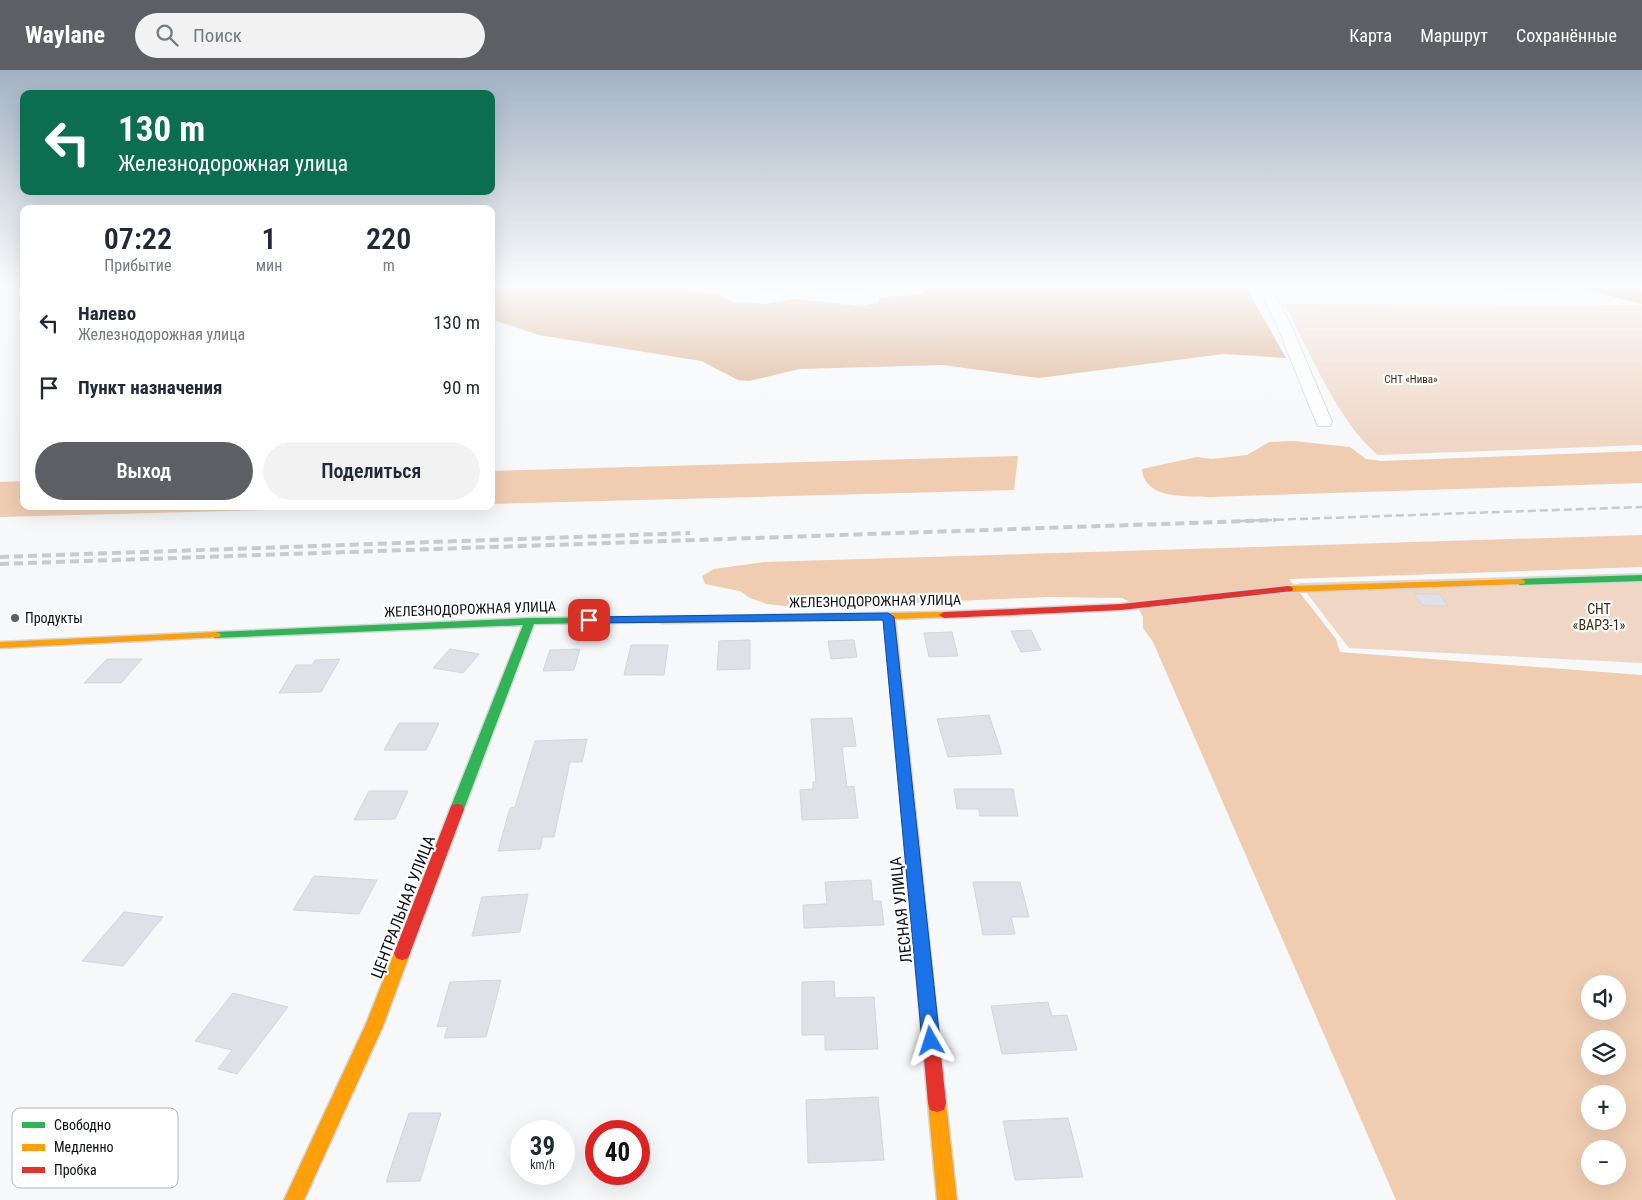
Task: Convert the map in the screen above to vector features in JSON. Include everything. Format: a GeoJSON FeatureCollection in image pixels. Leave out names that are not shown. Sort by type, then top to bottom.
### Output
{"type":"FeatureCollection","features":[{"type":"Feature","properties":{"kind":"street"},"geometry":{"type":"LineString","coordinates":[[1290,337],[1324,422]]}},
{"type":"Feature","properties":{"kind":"street","name":"ЖЕЛЕЗНОДОРОЖНАЯ УЛИЦА"},"geometry":{"type":"LineString","coordinates":[[0,644],[530,621],[888,617],[1121,607],[1298,588],[1642,578]]}},
{"type":"Feature","properties":{"kind":"street","name":"ЛЕСНАЯ УЛИЦА"},"geometry":{"type":"LineString","coordinates":[[888,617],[947,1200]]}},
{"type":"Feature","properties":{"kind":"street","name":"ЦЕНТРАЛЬНАЯ УЛИЦА"},"geometry":{"type":"LineString","coordinates":[[294,1200],[374,1026],[530,621]]}},
{"type":"Feature","properties":{"kind":"green space","name":"СНТ «Нива»"},"geometry":{"type":"Polygon","coordinates":[[[1301,337],[1642,337],[1642,445],[1378,455],[1364,442],[1351,425],[1325,385],[1301,337]]]}},
{"type":"Feature","properties":{"kind":"green space","name":"СНТ «ВАРЗ-1»"},"geometry":{"type":"Polygon","coordinates":[[[1642,573],[1642,663],[1349,648],[1299,583],[1642,573]]]}},
{"type":"Feature","properties":{"kind":"shaded area"},"geometry":{"type":"Polygon","coordinates":[[[550,337],[1274,337],[1286,358],[1223,354],[1039,378],[943,365],[800,369],[749,381],[738,380],[701,361],[550,337]]]}},
{"type":"Feature","properties":{"kind":"shaded area"},"geometry":{"type":"Polygon","coordinates":[[[1294,441],[1350,447],[1366,459],[1381,461],[1642,451],[1642,483],[1190,497],[1168,494],[1150,486],[1145,479],[1142,469],[1197,457],[1212,459],[1247,455],[1269,442],[1294,441]]]}},
{"type":"Feature","properties":{"kind":"shaded area"},"geometry":{"type":"Polygon","coordinates":[[[1018,456],[1014,490],[495,504],[495,471],[1018,456]]]}},
{"type":"Feature","properties":{"kind":"shaded area"},"geometry":{"type":"Polygon","coordinates":[[[20,481],[20,510],[263,510],[0,517],[0,482],[20,481]]]}},
{"type":"Feature","properties":{"kind":"shaded area"},"geometry":{"type":"Polygon","coordinates":[[[1642,535],[1642,567],[1289,579],[1336,639],[1340,652],[1642,675],[1642,1200],[1396,1200],[1153,642],[1143,628],[1143,617],[1137,606],[1122,598],[1047,597],[803,608],[767,604],[750,598],[740,591],[705,584],[702,576],[714,569],[764,562],[1642,535]]]}},
{"type":"Feature","properties":{"kind":"building"},"geometry":{"type":"Polygon","coordinates":[[[1414,594],[1439,594],[1448,606],[1422,605],[1414,594]]]}},
{"type":"Feature","properties":{"kind":"building"},"geometry":{"type":"Polygon","coordinates":[[[1031,630],[1041,650],[1021,652],[1011,631],[1031,630]]]}},
{"type":"Feature","properties":{"kind":"building"},"geometry":{"type":"Polygon","coordinates":[[[952,632],[958,656],[929,657],[924,633],[952,632]]]}},
{"type":"Feature","properties":{"kind":"building"},"geometry":{"type":"Polygon","coordinates":[[[750,640],[750,669],[717,670],[719,641],[750,640]]]}},
{"type":"Feature","properties":{"kind":"building"},"geometry":{"type":"Polygon","coordinates":[[[854,640],[857,657],[831,659],[828,641],[854,640]]]}},
{"type":"Feature","properties":{"kind":"building"},"geometry":{"type":"Polygon","coordinates":[[[631,645],[668,645],[664,675],[624,675],[631,645]]]}},
{"type":"Feature","properties":{"kind":"building"},"geometry":{"type":"Polygon","coordinates":[[[450,649],[479,654],[463,673],[433,668],[450,649]]]}},
{"type":"Feature","properties":{"kind":"building"},"geometry":{"type":"Polygon","coordinates":[[[580,649],[574,670],[543,671],[550,650],[580,649]]]}},
{"type":"Feature","properties":{"kind":"building"},"geometry":{"type":"Polygon","coordinates":[[[107,659],[142,659],[121,683],[84,683],[107,659]]]}},
{"type":"Feature","properties":{"kind":"building"},"geometry":{"type":"Polygon","coordinates":[[[340,659],[321,692],[279,693],[296,665],[312,665],[315,660],[340,659]]]}},
{"type":"Feature","properties":{"kind":"building"},"geometry":{"type":"Polygon","coordinates":[[[989,715],[1002,754],[948,757],[937,719],[989,715]]]}},
{"type":"Feature","properties":{"kind":"building"},"geometry":{"type":"Polygon","coordinates":[[[852,718],[856,746],[842,747],[847,787],[854,786],[858,818],[802,820],[800,790],[813,789],[813,782],[816,782],[811,719],[852,718]]]}},
{"type":"Feature","properties":{"kind":"building"},"geometry":{"type":"Polygon","coordinates":[[[399,723],[439,723],[426,750],[384,750],[399,723]]]}},
{"type":"Feature","properties":{"kind":"building"},"geometry":{"type":"Polygon","coordinates":[[[587,739],[582,762],[570,762],[554,837],[543,837],[540,849],[498,851],[510,808],[515,807],[535,741],[587,739]]]}},
{"type":"Feature","properties":{"kind":"building"},"geometry":{"type":"Polygon","coordinates":[[[954,789],[1013,789],[1018,816],[980,816],[979,809],[957,809],[954,789]]]}},
{"type":"Feature","properties":{"kind":"building"},"geometry":{"type":"Polygon","coordinates":[[[369,791],[408,791],[395,819],[354,820],[369,791]]]}},
{"type":"Feature","properties":{"kind":"building"},"geometry":{"type":"Polygon","coordinates":[[[314,876],[377,880],[359,914],[293,910],[314,876]]]}},
{"type":"Feature","properties":{"kind":"building"},"geometry":{"type":"Polygon","coordinates":[[[871,880],[873,901],[881,901],[884,925],[804,928],[803,905],[827,904],[825,882],[871,880]]]}},
{"type":"Feature","properties":{"kind":"building"},"geometry":{"type":"Polygon","coordinates":[[[973,882],[1020,882],[1029,917],[1011,917],[1015,934],[983,935],[973,882]]]}},
{"type":"Feature","properties":{"kind":"building"},"geometry":{"type":"Polygon","coordinates":[[[528,894],[520,932],[472,936],[482,897],[528,894]]]}},
{"type":"Feature","properties":{"kind":"building"},"geometry":{"type":"Polygon","coordinates":[[[124,912],[163,917],[123,966],[82,961],[124,912]]]}},
{"type":"Feature","properties":{"kind":"building"},"geometry":{"type":"Polygon","coordinates":[[[501,980],[486,1037],[444,1038],[448,1026],[437,1027],[450,982],[501,980]]]}},
{"type":"Feature","properties":{"kind":"building"},"geometry":{"type":"Polygon","coordinates":[[[834,981],[835,998],[874,997],[878,1049],[825,1050],[825,1035],[802,1035],[802,982],[834,981]]]}},
{"type":"Feature","properties":{"kind":"building"},"geometry":{"type":"Polygon","coordinates":[[[233,993],[288,1007],[237,1074],[218,1069],[232,1050],[195,1041],[233,993]]]}},
{"type":"Feature","properties":{"kind":"building"},"geometry":{"type":"Polygon","coordinates":[[[1048,1002],[1052,1016],[1067,1015],[1077,1050],[1002,1054],[991,1006],[1048,1002]]]}},
{"type":"Feature","properties":{"kind":"building"},"geometry":{"type":"Polygon","coordinates":[[[878,1097],[884,1160],[808,1163],[806,1100],[878,1097]]]}},
{"type":"Feature","properties":{"kind":"building"},"geometry":{"type":"Polygon","coordinates":[[[409,1113],[441,1113],[420,1181],[386,1182],[409,1113]]]}},
{"type":"Feature","properties":{"kind":"building"},"geometry":{"type":"Polygon","coordinates":[[[1068,1118],[1083,1177],[1015,1180],[1003,1121],[1068,1118]]]}},
{"type":"Feature","properties":{"kind":"railway"},"geometry":{"type":"LineString","coordinates":[[1240,521],[1642,507]]}},
{"type":"Feature","properties":{"kind":"railway"},"geometry":{"type":"LineString","coordinates":[[0,564],[1276,520]]}},
{"type":"Feature","properties":{"kind":"railway"},"geometry":{"type":"LineString","coordinates":[[0,557],[690,533]]}},
{"type":"Feature","properties":{"kind":"traffic: fast"},"geometry":{"type":"LineString","coordinates":[[1520,582],[1642,578]]}},
{"type":"Feature","properties":{"kind":"traffic: fast"},"geometry":{"type":"LineString","coordinates":[[215,635],[530,621],[662,620]]}},
{"type":"Feature","properties":{"kind":"traffic: fast"},"geometry":{"type":"LineString","coordinates":[[457,809],[530,621]]}},
{"type":"Feature","properties":{"kind":"traffic: slow"},"geometry":{"type":"LineString","coordinates":[[1288,589],[1520,582]]}},
{"type":"Feature","properties":{"kind":"traffic: slow"},"geometry":{"type":"LineString","coordinates":[[662,620],[944,615]]}},
{"type":"Feature","properties":{"kind":"traffic: slow"},"geometry":{"type":"LineString","coordinates":[[889,617],[911,836]]}},
{"type":"Feature","properties":{"kind":"traffic: slow"},"geometry":{"type":"LineString","coordinates":[[0,645],[215,635]]}},
{"type":"Feature","properties":{"kind":"traffic: slow"},"geometry":{"type":"LineString","coordinates":[[294,1200],[374,1026],[402,953]]}},
{"type":"Feature","properties":{"kind":"traffic: slow"},"geometry":{"type":"LineString","coordinates":[[937,1103],[947,1200]]}},
{"type":"Feature","properties":{"kind":"traffic: jam"},"geometry":{"type":"LineString","coordinates":[[944,615],[1121,607],[1288,589]]}},
{"type":"Feature","properties":{"kind":"traffic: jam"},"geometry":{"type":"LineString","coordinates":[[402,953],[457,809]]}},
{"type":"Feature","properties":{"kind":"traffic: jam"},"geometry":{"type":"LineString","coordinates":[[911,836],[937,1103]]}},
{"type":"Feature","properties":{"kind":"place","name":"Продукты"},"geometry":{"type":"Point","coordinates":[15,618]}},
{"type":"Feature","properties":{"kind":"route"},"geometry":{"type":"LineString","coordinates":[[589,620],[888,617],[931,1041]]}}]}
